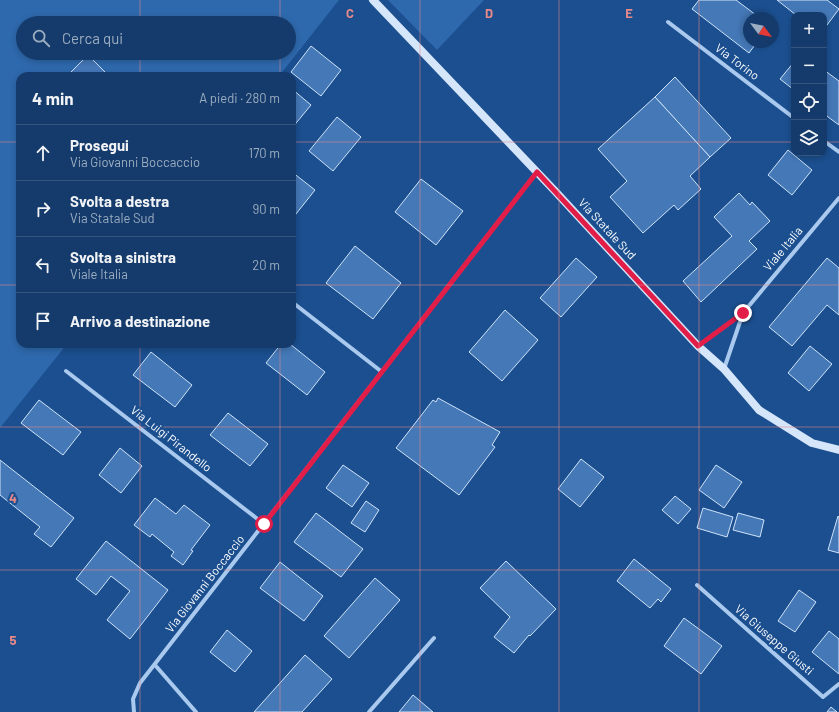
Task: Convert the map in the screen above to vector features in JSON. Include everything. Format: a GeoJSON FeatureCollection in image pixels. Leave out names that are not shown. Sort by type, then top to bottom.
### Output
{"type":"FeatureCollection","features":[{"type":"Feature","properties":{"kind":"main road","name":"Via Statale Sud"},"geometry":{"type":"LineString","coordinates":[[373,0],[537,172],[698,346],[724,369],[759,410],[812,443],[839,450]]}},
{"type":"Feature","properties":{"kind":"street","name":"Via Torino"},"geometry":{"type":"LineString","coordinates":[[668,22],[791,116]]}},
{"type":"Feature","properties":{"kind":"street"},"geometry":{"type":"LineString","coordinates":[[827,143],[839,152]]}},
{"type":"Feature","properties":{"kind":"street","name":"Via Giovanni Boccaccio"},"geometry":{"type":"LineString","coordinates":[[133,710],[134,699],[140,684],[154,665],[537,172]]}},
{"type":"Feature","properties":{"kind":"street","name":"Viale Italia"},"geometry":{"type":"LineString","coordinates":[[698,346],[743,313],[839,198]]}},
{"type":"Feature","properties":{"kind":"street"},"geometry":{"type":"LineString","coordinates":[[296,305],[382,372]]}},
{"type":"Feature","properties":{"kind":"street","name":"Viale Italia"},"geometry":{"type":"LineString","coordinates":[[724,369],[743,313]]}},
{"type":"Feature","properties":{"kind":"street","name":"Via Luigi Pirandello"},"geometry":{"type":"LineString","coordinates":[[66,370],[264,524]]}},
{"type":"Feature","properties":{"kind":"street","name":"Via Giuseppe Giusti"},"geometry":{"type":"LineString","coordinates":[[697,585],[823,696],[839,684]]}},
{"type":"Feature","properties":{"kind":"street"},"geometry":{"type":"LineString","coordinates":[[369,712],[434,638]]}},
{"type":"Feature","properties":{"kind":"street"},"geometry":{"type":"LineString","coordinates":[[154,665],[196,712]]}},
{"type":"Feature","properties":{"kind":"shaded area"},"geometry":{"type":"Polygon","coordinates":[[[0,0],[339,0],[296,54],[296,16],[16,16],[16,60],[292,60],[282,72],[16,72],[16,348],[64,348],[0,428],[0,0]]]}},
{"type":"Feature","properties":{"kind":"shaded area"},"geometry":{"type":"Polygon","coordinates":[[[388,0],[484,0],[437,50],[388,0]]]}},
{"type":"Feature","properties":{"kind":"building"},"geometry":{"type":"Polygon","coordinates":[[[699,0],[736,0],[752,12],[743,12],[743,48],[753,48],[749,53],[692,9],[699,0]]]}},
{"type":"Feature","properties":{"kind":"building"},"geometry":{"type":"Polygon","coordinates":[[[777,0],[827,0],[839,9],[827,25],[827,12],[792,12],[777,0]]]}},
{"type":"Feature","properties":{"kind":"building"},"geometry":{"type":"Polygon","coordinates":[[[311,46],[341,70],[321,96],[296,76],[296,72],[291,72],[311,46]]]}},
{"type":"Feature","properties":{"kind":"building"},"geometry":{"type":"Polygon","coordinates":[[[83,60],[93,60],[105,72],[71,72],[83,60]]]}},
{"type":"Feature","properties":{"kind":"building"},"geometry":{"type":"Polygon","coordinates":[[[791,66],[791,88],[780,79],[791,66]]]}},
{"type":"Feature","properties":{"kind":"building"},"geometry":{"type":"Polygon","coordinates":[[[827,72],[839,81],[839,125],[827,116],[827,72]]]}},
{"type":"Feature","properties":{"kind":"building"},"geometry":{"type":"Polygon","coordinates":[[[675,77],[731,138],[710,157],[655,97],[675,77]]]}},
{"type":"Feature","properties":{"kind":"building"},"geometry":{"type":"Polygon","coordinates":[[[296,92],[311,105],[296,123],[296,92]]]}},
{"type":"Feature","properties":{"kind":"building"},"geometry":{"type":"Polygon","coordinates":[[[655,97],[710,157],[690,176],[701,189],[678,210],[674,205],[643,233],[610,197],[627,181],[598,149],[655,97]]]}},
{"type":"Feature","properties":{"kind":"building"},"geometry":{"type":"Polygon","coordinates":[[[337,117],[361,137],[333,171],[309,151],[337,117]]]}},
{"type":"Feature","properties":{"kind":"building"},"geometry":{"type":"Polygon","coordinates":[[[788,150],[791,152],[791,156],[795,156],[812,170],[792,195],[768,175],[788,150]]]}},
{"type":"Feature","properties":{"kind":"building"},"geometry":{"type":"Polygon","coordinates":[[[296,175],[315,190],[296,214],[296,175]]]}},
{"type":"Feature","properties":{"kind":"building"},"geometry":{"type":"Polygon","coordinates":[[[421,179],[463,211],[436,245],[395,212],[421,179]]]}},
{"type":"Feature","properties":{"kind":"building"},"geometry":{"type":"Polygon","coordinates":[[[739,193],[750,205],[752,202],[770,221],[749,241],[757,249],[701,302],[683,281],[732,236],[714,217],[739,193]]]}},
{"type":"Feature","properties":{"kind":"building"},"geometry":{"type":"Polygon","coordinates":[[[355,246],[401,283],[373,319],[326,283],[355,246]]]}},
{"type":"Feature","properties":{"kind":"building"},"geometry":{"type":"Polygon","coordinates":[[[576,258],[597,277],[561,317],[540,298],[576,258]]]}},
{"type":"Feature","properties":{"kind":"building"},"geometry":{"type":"Polygon","coordinates":[[[827,258],[839,268],[839,315],[827,305],[792,346],[769,327],[827,258]]]}},
{"type":"Feature","properties":{"kind":"building"},"geometry":{"type":"Polygon","coordinates":[[[505,310],[538,340],[502,381],[469,352],[505,310]]]}},
{"type":"Feature","properties":{"kind":"building"},"geometry":{"type":"Polygon","coordinates":[[[810,346],[832,364],[809,391],[788,373],[810,346]]]}},
{"type":"Feature","properties":{"kind":"building"},"geometry":{"type":"Polygon","coordinates":[[[278,348],[295,348],[325,372],[307,395],[266,363],[278,348]]]}},
{"type":"Feature","properties":{"kind":"building"},"geometry":{"type":"Polygon","coordinates":[[[151,352],[192,385],[175,407],[133,375],[151,352]]]}},
{"type":"Feature","properties":{"kind":"building"},"geometry":{"type":"Polygon","coordinates":[[[438,398],[500,432],[492,445],[495,447],[459,495],[396,448],[433,400],[436,402],[438,398]]]}},
{"type":"Feature","properties":{"kind":"building"},"geometry":{"type":"Polygon","coordinates":[[[39,400],[81,432],[63,455],[21,423],[39,400]]]}},
{"type":"Feature","properties":{"kind":"building"},"geometry":{"type":"Polygon","coordinates":[[[228,413],[268,444],[250,466],[210,435],[228,413]]]}},
{"type":"Feature","properties":{"kind":"building"},"geometry":{"type":"Polygon","coordinates":[[[120,448],[142,466],[121,493],[99,475],[120,448]]]}},
{"type":"Feature","properties":{"kind":"building"},"geometry":{"type":"Polygon","coordinates":[[[581,459],[604,477],[580,507],[558,489],[581,459]]]}},
{"type":"Feature","properties":{"kind":"building"},"geometry":{"type":"Polygon","coordinates":[[[0,460],[74,518],[51,547],[34,534],[40,527],[0,495],[0,460]]]}},
{"type":"Feature","properties":{"kind":"building"},"geometry":{"type":"Polygon","coordinates":[[[343,465],[369,483],[352,507],[326,488],[343,465]]]}},
{"type":"Feature","properties":{"kind":"building"},"geometry":{"type":"Polygon","coordinates":[[[716,465],[742,482],[724,508],[699,490],[716,465]]]}},
{"type":"Feature","properties":{"kind":"building"},"geometry":{"type":"Polygon","coordinates":[[[675,496],[691,509],[678,524],[662,510],[675,496]]]}},
{"type":"Feature","properties":{"kind":"building"},"geometry":{"type":"Polygon","coordinates":[[[155,498],[176,514],[184,505],[210,525],[191,550],[193,551],[183,565],[171,556],[174,552],[152,534],[150,537],[134,525],[155,498]]]}},
{"type":"Feature","properties":{"kind":"building"},"geometry":{"type":"Polygon","coordinates":[[[366,501],[379,510],[365,532],[351,523],[366,501]]]}},
{"type":"Feature","properties":{"kind":"building"},"geometry":{"type":"Polygon","coordinates":[[[703,508],[733,517],[727,537],[697,528],[703,508]]]}},
{"type":"Feature","properties":{"kind":"building"},"geometry":{"type":"Polygon","coordinates":[[[316,513],[363,549],[341,577],[294,542],[316,513]]]}},
{"type":"Feature","properties":{"kind":"building"},"geometry":{"type":"Polygon","coordinates":[[[738,513],[764,520],[760,537],[733,530],[738,513]]]}},
{"type":"Feature","properties":{"kind":"building"},"geometry":{"type":"Polygon","coordinates":[[[838,516],[839,517],[839,553],[828,550],[838,516]]]}},
{"type":"Feature","properties":{"kind":"building"},"geometry":{"type":"Polygon","coordinates":[[[106,541],[168,590],[130,639],[107,620],[130,591],[111,576],[96,595],[76,579],[106,541]]]}},
{"type":"Feature","properties":{"kind":"building"},"geometry":{"type":"Polygon","coordinates":[[[634,559],[671,589],[661,602],[658,599],[650,608],[617,581],[634,559]]]}},
{"type":"Feature","properties":{"kind":"building"},"geometry":{"type":"Polygon","coordinates":[[[506,561],[556,609],[530,636],[529,635],[514,653],[494,637],[510,617],[480,588],[506,561]]]}},
{"type":"Feature","properties":{"kind":"building"},"geometry":{"type":"Polygon","coordinates":[[[280,562],[323,596],[304,621],[260,588],[280,562]]]}},
{"type":"Feature","properties":{"kind":"building"},"geometry":{"type":"Polygon","coordinates":[[[375,578],[400,600],[349,658],[324,636],[375,578]]]}},
{"type":"Feature","properties":{"kind":"building"},"geometry":{"type":"Polygon","coordinates":[[[799,590],[816,602],[795,632],[778,621],[799,590]]]}},
{"type":"Feature","properties":{"kind":"building"},"geometry":{"type":"Polygon","coordinates":[[[684,618],[722,646],[701,674],[664,646],[684,618]]]}},
{"type":"Feature","properties":{"kind":"building"},"geometry":{"type":"Polygon","coordinates":[[[227,630],[252,651],[235,672],[210,652],[227,630]]]}},
{"type":"Feature","properties":{"kind":"building"},"geometry":{"type":"Polygon","coordinates":[[[829,631],[839,639],[839,674],[812,652],[829,631]]]}},
{"type":"Feature","properties":{"kind":"building"},"geometry":{"type":"Polygon","coordinates":[[[305,655],[332,679],[302,712],[254,712],[305,655]]]}},
{"type":"Feature","properties":{"kind":"building"},"geometry":{"type":"Polygon","coordinates":[[[413,695],[433,712],[399,712],[413,695]]]}},
{"type":"Feature","properties":{"kind":"building"},"geometry":{"type":"Polygon","coordinates":[[[831,707],[837,712],[827,712],[831,707]]]}},
{"type":"Feature","properties":{"kind":"route"},"geometry":{"type":"LineString","coordinates":[[264,524],[537,172],[698,346],[743,313]]}}]}
